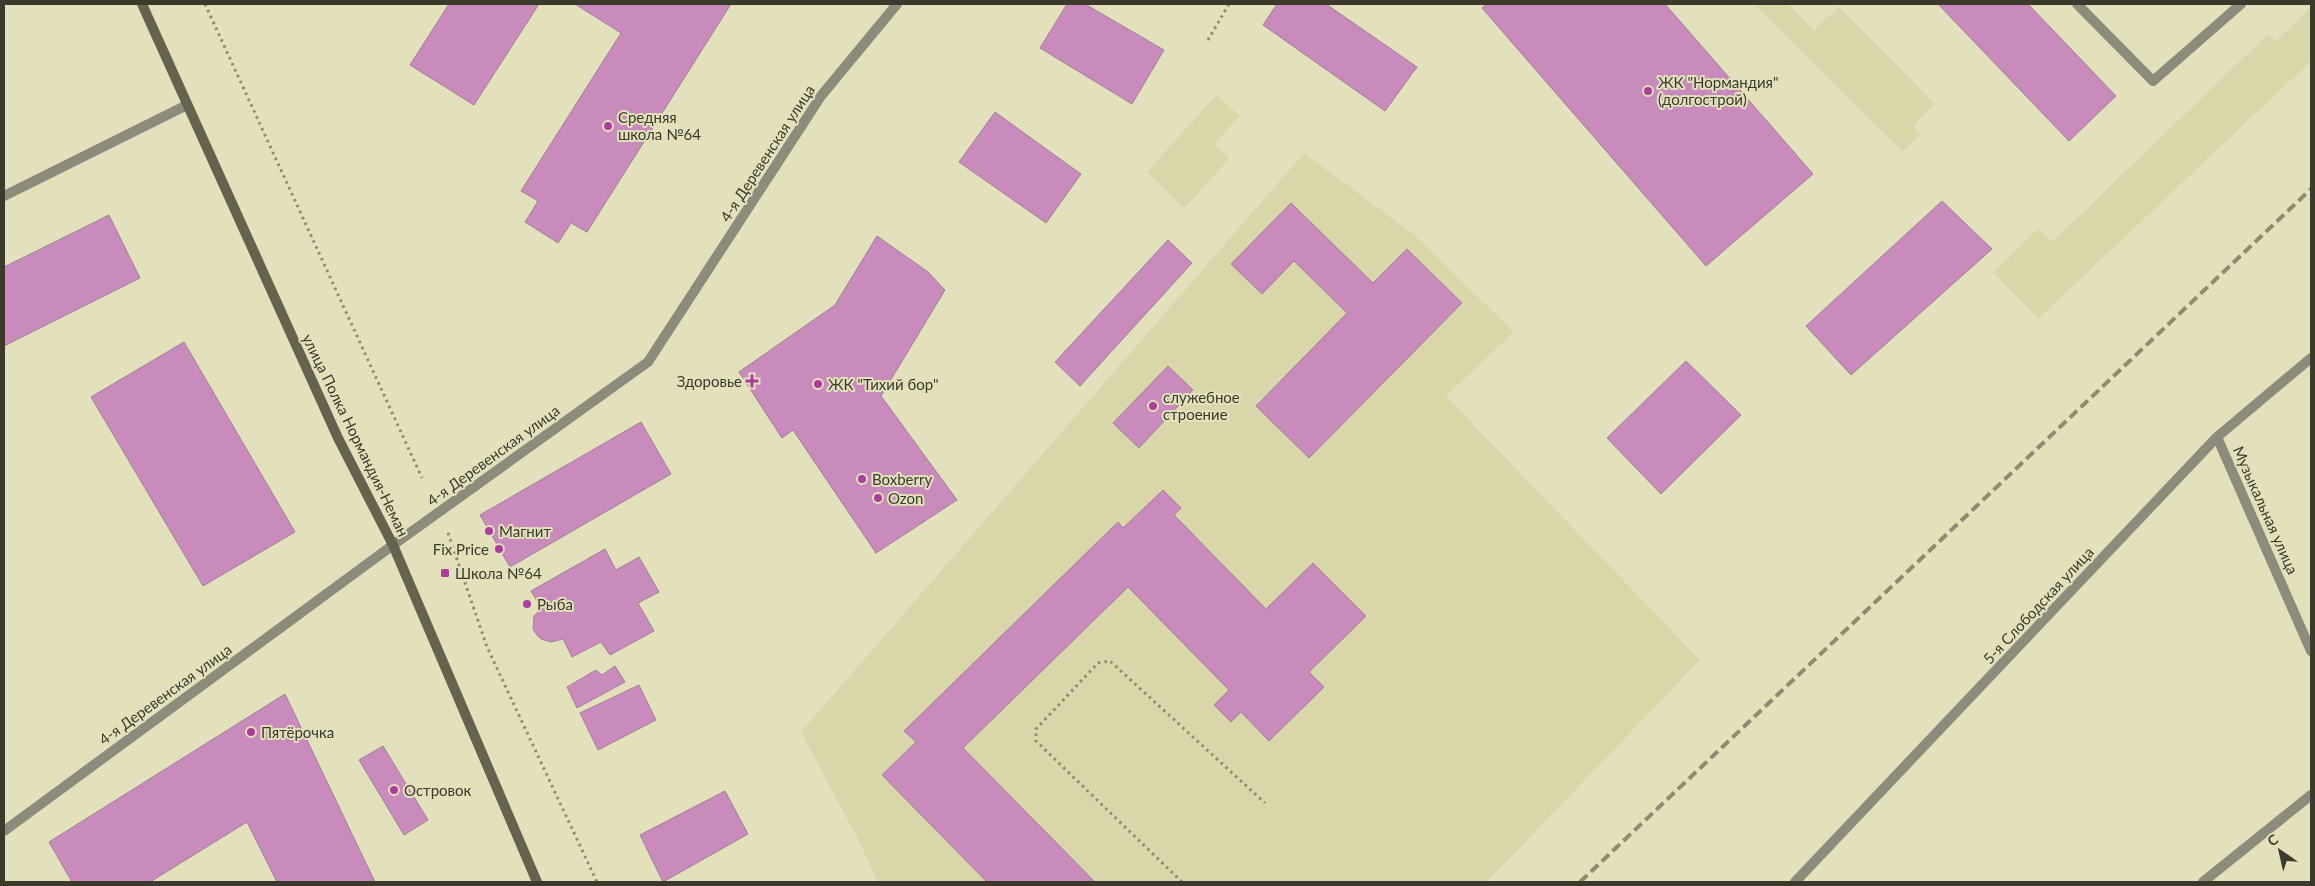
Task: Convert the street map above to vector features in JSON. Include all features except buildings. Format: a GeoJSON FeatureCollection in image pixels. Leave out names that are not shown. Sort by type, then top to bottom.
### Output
{"type":"FeatureCollection","features":[{"type":"Feature","properties":{"kind":"street","name":"улица Полка Нормандия-Неман"},"geometry":{"type":"LineString","coordinates":[[142,4],[338,438],[393,545],[537,882]]}},
{"type":"Feature","properties":{"kind":"street","name":"4-я Деревенская улица"},"geometry":{"type":"LineString","coordinates":[[4,831],[393,545],[648,362],[821,96],[897,4]]}},
{"type":"Feature","properties":{"kind":"street"},"geometry":{"type":"LineString","coordinates":[[2077,4],[2153,81],[2241,4]]}},
{"type":"Feature","properties":{"kind":"street"},"geometry":{"type":"LineString","coordinates":[[4,196],[187,105]]}},
{"type":"Feature","properties":{"kind":"street","name":"5-я Слободская улица"},"geometry":{"type":"LineString","coordinates":[[1795,882],[2217,437],[2311,358]]}},
{"type":"Feature","properties":{"kind":"street","name":"Музыкальная улица"},"geometry":{"type":"LineString","coordinates":[[2217,437],[2311,651]]}},
{"type":"Feature","properties":{"kind":"street"},"geometry":{"type":"LineString","coordinates":[[2202,882],[2311,794]]}},
{"type":"Feature","properties":{"kind":"path"},"geometry":{"type":"LineString","coordinates":[[205,4],[422,478]]}},
{"type":"Feature","properties":{"kind":"path"},"geometry":{"type":"LineString","coordinates":[[1208,40],[1229,4]]}},
{"type":"Feature","properties":{"kind":"path"},"geometry":{"type":"LineString","coordinates":[[448,533],[487,647],[597,882]]}},
{"type":"Feature","properties":{"kind":"path"},"geometry":{"type":"LineString","coordinates":[[1182,882],[1036,741],[1036,729],[1098,663],[1110,661],[1265,803]]}},
{"type":"Feature","properties":{"kind":"shaded area"},"geometry":{"type":"Polygon","coordinates":[[[1754,4],[1788,4],[1814,30],[1839,7],[1935,104],[1913,126],[1920,135],[1903,152],[1754,4]]]}},
{"type":"Feature","properties":{"kind":"shaded area"},"geometry":{"type":"Polygon","coordinates":[[[2311,7],[2311,61],[2038,319],[1993,272],[2038,229],[2052,242],[2267,35],[2276,41],[2311,7]]]}},
{"type":"Feature","properties":{"kind":"shaded area"},"geometry":{"type":"Polygon","coordinates":[[[1216,95],[1240,116],[1214,144],[1230,158],[1184,209],[1147,172],[1216,95]]]}},
{"type":"Feature","properties":{"kind":"shaded area"},"geometry":{"type":"Polygon","coordinates":[[[1304,153],[1412,233],[1514,332],[1446,396],[1700,660],[1487,882],[877,882],[860,843],[801,732],[1304,153]]]}},
{"type":"Feature","properties":{"kind":"railway"},"geometry":{"type":"LineString","coordinates":[[1580,882],[2311,189]]}},
{"type":"Feature","properties":{"kind":"place","name":"ЖК \"Нормандия\" (долгострой)"},"geometry":{"type":"Point","coordinates":[1648,91]}},
{"type":"Feature","properties":{"kind":"place","name":"Средняя школа №64"},"geometry":{"type":"Point","coordinates":[608,126]}},
{"type":"Feature","properties":{"kind":"place","name":"Здоровье"},"geometry":{"type":"Point","coordinates":[752,381]}},
{"type":"Feature","properties":{"kind":"place","name":"ЖК \"Тихий бор\""},"geometry":{"type":"Point","coordinates":[818,384]}},
{"type":"Feature","properties":{"kind":"place","name":"служебное строение"},"geometry":{"type":"Point","coordinates":[1153,406]}},
{"type":"Feature","properties":{"kind":"place","name":"Boxberry"},"geometry":{"type":"Point","coordinates":[862,479]}},
{"type":"Feature","properties":{"kind":"place","name":"Ozon"},"geometry":{"type":"Point","coordinates":[878,498]}},
{"type":"Feature","properties":{"kind":"place","name":"Магнит"},"geometry":{"type":"Point","coordinates":[489,531]}},
{"type":"Feature","properties":{"kind":"place","name":"Fix Price"},"geometry":{"type":"Point","coordinates":[499,549]}},
{"type":"Feature","properties":{"kind":"place","name":"Школа №64"},"geometry":{"type":"Point","coordinates":[445,573]}},
{"type":"Feature","properties":{"kind":"place","name":"Рыба"},"geometry":{"type":"Point","coordinates":[527,604]}},
{"type":"Feature","properties":{"kind":"place","name":"Пятёрочка"},"geometry":{"type":"Point","coordinates":[251,732]}},
{"type":"Feature","properties":{"kind":"place","name":"Островок"},"geometry":{"type":"Point","coordinates":[394,790]}}]}
